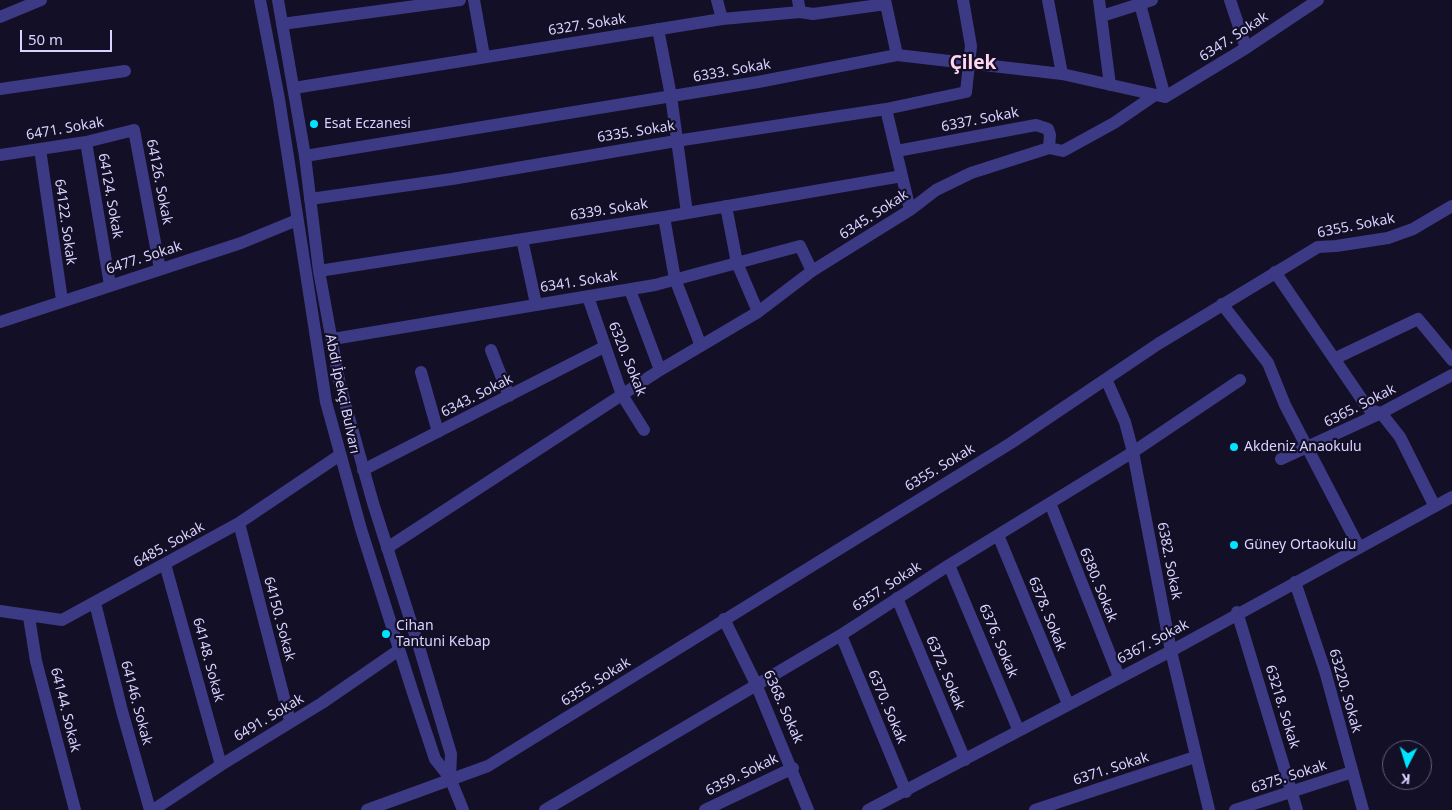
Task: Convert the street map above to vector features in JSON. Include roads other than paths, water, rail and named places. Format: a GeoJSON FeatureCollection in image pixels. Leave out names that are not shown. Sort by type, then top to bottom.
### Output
{"type":"FeatureCollection","features":[{"type":"Feature","properties":{"kind":"street"},"geometry":{"type":"LineString","coordinates":[[0,17],[42,0]]}},
{"type":"Feature","properties":{"kind":"street","name":"Abdi İpekçi Bulvarı"},"geometry":{"type":"LineString","coordinates":[[260,0],[279,99],[326,402],[340,455],[399,650],[436,759],[450,778],[463,810]]}},
{"type":"Feature","properties":{"kind":"street","name":"Abdi İpekçi Bulvarı"},"geometry":{"type":"LineString","coordinates":[[278,0],[305,156],[319,271],[340,385],[363,470],[450,754],[450,778]]}},
{"type":"Feature","properties":{"kind":"street"},"geometry":{"type":"LineString","coordinates":[[282,24],[460,0]]}},
{"type":"Feature","properties":{"kind":"street"},"geometry":{"type":"LineString","coordinates":[[474,0],[484,56]]}},
{"type":"Feature","properties":{"kind":"street"},"geometry":{"type":"LineString","coordinates":[[717,0],[722,19]]}},
{"type":"Feature","properties":{"kind":"street"},"geometry":{"type":"LineString","coordinates":[[963,0],[971,46],[970,64]]}},
{"type":"Feature","properties":{"kind":"street"},"geometry":{"type":"LineString","coordinates":[[1048,0],[1062,74]]}},
{"type":"Feature","properties":{"kind":"street"},"geometry":{"type":"LineString","coordinates":[[1099,0],[1110,85]]}},
{"type":"Feature","properties":{"kind":"street"},"geometry":{"type":"LineString","coordinates":[[1230,0],[1246,48]]}},
{"type":"Feature","properties":{"kind":"street","name":"6347. Sokak"},"geometry":{"type":"LineString","coordinates":[[1160,96],[1246,48],[1318,0]]}},
{"type":"Feature","properties":{"kind":"street"},"geometry":{"type":"LineString","coordinates":[[886,2],[897,55]]}},
{"type":"Feature","properties":{"kind":"street","name":"6327. Sokak"},"geometry":{"type":"LineString","coordinates":[[294,88],[799,6],[813,14],[886,2]]}},
{"type":"Feature","properties":{"kind":"street"},"geometry":{"type":"LineString","coordinates":[[1102,16],[1146,2],[1160,96]]}},
{"type":"Feature","properties":{"kind":"street"},"geometry":{"type":"LineString","coordinates":[[658,29],[671,96],[687,213]]}},
{"type":"Feature","properties":{"kind":"street","name":"6333. Sokak"},"geometry":{"type":"LineString","coordinates":[[305,156],[671,96],[897,55],[1062,74],[1160,96]]}},
{"type":"Feature","properties":{"kind":"street","name":"6335. Sokak"},"geometry":{"type":"LineString","coordinates":[[310,199],[452,179],[676,141],[886,109],[966,92],[970,64]]}},
{"type":"Feature","properties":{"kind":"street"},"geometry":{"type":"LineString","coordinates":[[0,89],[124,71]]}},
{"type":"Feature","properties":{"kind":"street","name":"6345. Sokak"},"geometry":{"type":"LineString","coordinates":[[387,548],[660,370],[758,312],[812,271],[910,210],[936,190],[971,173],[1049,148],[1063,151],[1080,144],[1160,96]]}},
{"type":"Feature","properties":{"kind":"street"},"geometry":{"type":"LineString","coordinates":[[886,109],[910,210]]}},
{"type":"Feature","properties":{"kind":"street","name":"6337. Sokak"},"geometry":{"type":"LineString","coordinates":[[897,151],[1036,125],[1048,129],[1050,135],[1049,148]]}},
{"type":"Feature","properties":{"kind":"street","name":"6471. Sokak"},"geometry":{"type":"LineString","coordinates":[[0,155],[86,142],[134,130]]}},
{"type":"Feature","properties":{"kind":"street","name":"64126. Sokak"},"geometry":{"type":"LineString","coordinates":[[134,130],[160,269]]}},
{"type":"Feature","properties":{"kind":"street","name":"64124. Sokak"},"geometry":{"type":"LineString","coordinates":[[86,142],[110,285]]}},
{"type":"Feature","properties":{"kind":"street","name":"64122. Sokak"},"geometry":{"type":"LineString","coordinates":[[40,149],[62,300]]}},
{"type":"Feature","properties":{"kind":"street","name":"6339. Sokak"},"geometry":{"type":"LineString","coordinates":[[319,271],[664,217],[902,176]]}},
{"type":"Feature","properties":{"kind":"street"},"geometry":{"type":"LineString","coordinates":[[726,206],[736,263],[758,312]]}},
{"type":"Feature","properties":{"kind":"street","name":"6355. Sokak"},"geometry":{"type":"LineString","coordinates":[[367,810],[450,778],[488,766],[1011,443],[1222,304],[1318,247],[1388,238],[1412,229],[1452,206]]}},
{"type":"Feature","properties":{"kind":"street"},"geometry":{"type":"LineString","coordinates":[[664,217],[675,279],[701,346]]}},
{"type":"Feature","properties":{"kind":"street","name":"6477. Sokak"},"geometry":{"type":"LineString","coordinates":[[0,322],[62,300],[240,243],[297,220]]}},
{"type":"Feature","properties":{"kind":"street"},"geometry":{"type":"LineString","coordinates":[[522,239],[536,304]]}},
{"type":"Feature","properties":{"kind":"street","name":"6341. Sokak"},"geometry":{"type":"LineString","coordinates":[[332,339],[630,290],[800,246],[812,271]]}},
{"type":"Feature","properties":{"kind":"street"},"geometry":{"type":"LineString","coordinates":[[1274,272],[1336,358],[1370,410],[1381,413],[1400,437],[1434,505]]}},
{"type":"Feature","properties":{"kind":"street"},"geometry":{"type":"LineString","coordinates":[[630,290],[660,370]]}},
{"type":"Feature","properties":{"kind":"street","name":"6320. Sokak"},"geometry":{"type":"LineString","coordinates":[[588,297],[622,395],[644,430]]}},
{"type":"Feature","properties":{"kind":"street"},"geometry":{"type":"LineString","coordinates":[[1222,304],[1268,363],[1285,405],[1359,547]]}},
{"type":"Feature","properties":{"kind":"street"},"geometry":{"type":"LineString","coordinates":[[1336,358],[1418,319],[1452,360]]}},
{"type":"Feature","properties":{"kind":"street","name":"6343. Sokak"},"geometry":{"type":"LineString","coordinates":[[363,470],[604,347]]}},
{"type":"Feature","properties":{"kind":"street"},"geometry":{"type":"LineString","coordinates":[[491,350],[509,396]]}},
{"type":"Feature","properties":{"kind":"street"},"geometry":{"type":"LineString","coordinates":[[421,372],[438,432]]}},
{"type":"Feature","properties":{"kind":"street","name":"6365. Sokak"},"geometry":{"type":"LineString","coordinates":[[1280,459],[1307,449],[1381,413],[1452,375]]}},
{"type":"Feature","properties":{"kind":"street","name":"6382. Sokak"},"geometry":{"type":"LineString","coordinates":[[1106,379],[1125,422],[1133,452],[1171,651],[1209,810]]}},
{"type":"Feature","properties":{"kind":"street","name":"6357. Sokak"},"geometry":{"type":"LineString","coordinates":[[545,810],[841,635],[949,564],[1133,452],[1240,380]]}},
{"type":"Feature","properties":{"kind":"street","name":"6485. Sokak"},"geometry":{"type":"LineString","coordinates":[[0,611],[29,617],[62,620],[238,523],[340,455]]}},
{"type":"Feature","properties":{"kind":"street","name":"6367. Sokak"},"geometry":{"type":"LineString","coordinates":[[868,810],[906,792],[1018,729],[1171,651],[1238,612],[1434,505],[1452,498]]}},
{"type":"Feature","properties":{"kind":"street","name":"6380. Sokak"},"geometry":{"type":"LineString","coordinates":[[1050,503],[1119,677]]}},
{"type":"Feature","properties":{"kind":"street","name":"64150. Sokak"},"geometry":{"type":"LineString","coordinates":[[238,523],[290,721]]}},
{"type":"Feature","properties":{"kind":"street","name":"6378. Sokak"},"geometry":{"type":"LineString","coordinates":[[998,535],[1068,704]]}},
{"type":"Feature","properties":{"kind":"street","name":"64148. Sokak"},"geometry":{"type":"LineString","coordinates":[[165,564],[221,765]]}},
{"type":"Feature","properties":{"kind":"street","name":"6376. Sokak"},"geometry":{"type":"LineString","coordinates":[[949,564],[1018,729]]}},
{"type":"Feature","properties":{"kind":"street","name":"63220. Sokak"},"geometry":{"type":"LineString","coordinates":[[1295,582],[1325,671],[1364,810]]}},
{"type":"Feature","properties":{"kind":"street","name":"6372. Sokak"},"geometry":{"type":"LineString","coordinates":[[897,598],[964,760]]}},
{"type":"Feature","properties":{"kind":"street","name":"64146. Sokak"},"geometry":{"type":"LineString","coordinates":[[95,603],[122,711],[151,810]]}},
{"type":"Feature","properties":{"kind":"street","name":"63218. Sokak"},"geometry":{"type":"LineString","coordinates":[[1238,612],[1297,810]]}},
{"type":"Feature","properties":{"kind":"street","name":"64144. Sokak"},"geometry":{"type":"LineString","coordinates":[[29,617],[36,661],[75,810]]}},
{"type":"Feature","properties":{"kind":"street","name":"6368. Sokak"},"geometry":{"type":"LineString","coordinates":[[724,620],[756,684],[793,768],[808,810]]}},
{"type":"Feature","properties":{"kind":"street","name":"6370. Sokak"},"geometry":{"type":"LineString","coordinates":[[841,635],[906,792]]}},
{"type":"Feature","properties":{"kind":"street","name":"6491. Sokak"},"geometry":{"type":"LineString","coordinates":[[151,810],[290,721],[322,703],[399,650]]}},
{"type":"Feature","properties":{"kind":"street","name":"6371. Sokak"},"geometry":{"type":"LineString","coordinates":[[1035,810],[1196,757]]}},
{"type":"Feature","properties":{"kind":"street","name":"6359. Sokak"},"geometry":{"type":"LineString","coordinates":[[705,810],[793,768]]}},
{"type":"Feature","properties":{"kind":"street","name":"6375. Sokak"},"geometry":{"type":"LineString","coordinates":[[1235,810],[1352,772]]}},
{"type":"Feature","properties":{"kind":"place","name":"Esat Eczanesi"},"geometry":{"type":"Point","coordinates":[314,124]}},
{"type":"Feature","properties":{"kind":"place","name":"Akdeniz Anaokulu"},"geometry":{"type":"Point","coordinates":[1234,447]}},
{"type":"Feature","properties":{"kind":"place","name":"Güney Ortaokulu"},"geometry":{"type":"Point","coordinates":[1234,545]}},
{"type":"Feature","properties":{"kind":"place","name":"Cihan Tantuni Kebap"},"geometry":{"type":"Point","coordinates":[386,634]}},
{"type":"Feature","properties":{"kind":"district","name":"Çilek"},"geometry":{"type":"Point","coordinates":[973,64]}}]}
